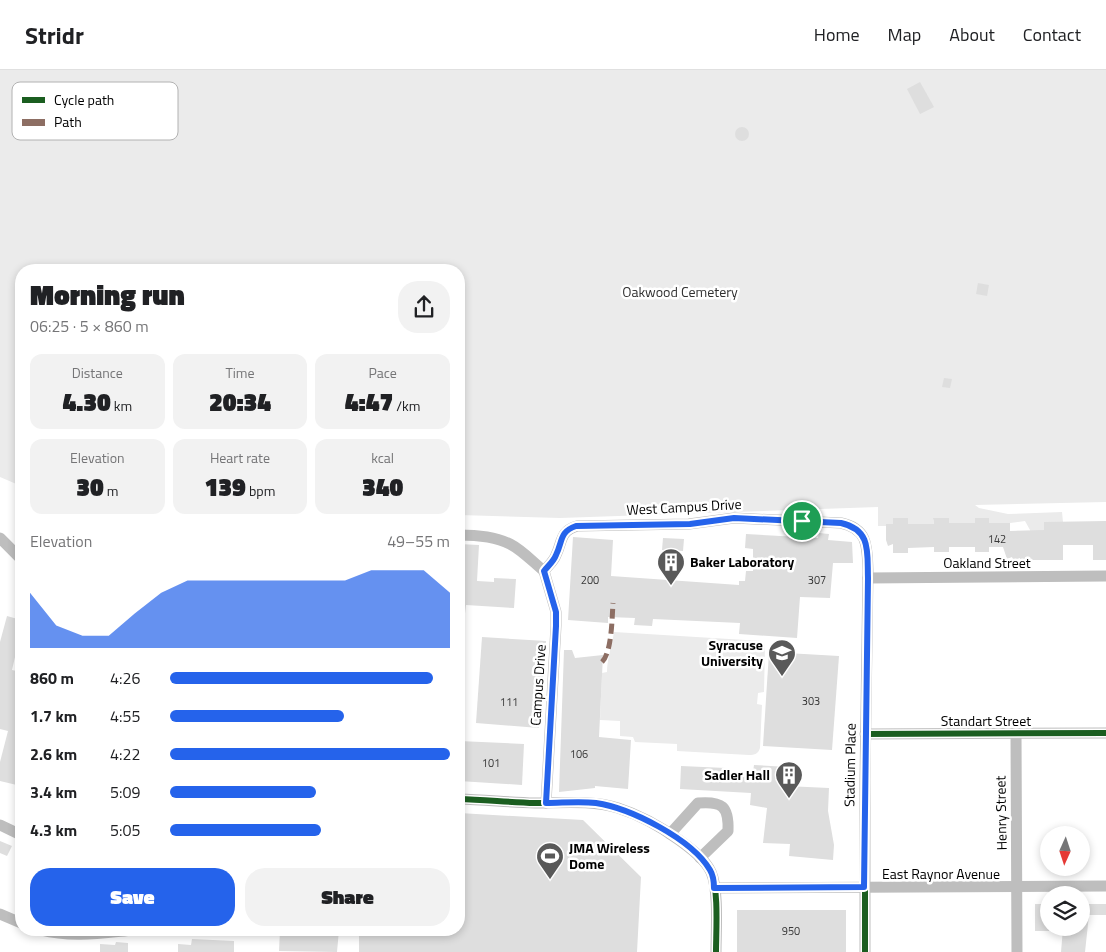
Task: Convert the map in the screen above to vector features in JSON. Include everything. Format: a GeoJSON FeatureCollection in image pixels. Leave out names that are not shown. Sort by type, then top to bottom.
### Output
{"type":"FeatureCollection","features":[{"type":"Feature","properties":{"kind":"street","name":"West Campus Drive"},"geometry":{"type":"LineString","coordinates":[[544,571],[556,555],[562,537],[569,529],[576,526],[690,524],[739,518],[831,522],[850,525],[859,531],[865,540],[868,578]]}},
{"type":"Feature","properties":{"kind":"street"},"geometry":{"type":"LineString","coordinates":[[465,535],[475,535],[510,544],[544,571]]}},
{"type":"Feature","properties":{"kind":"street"},"geometry":{"type":"LineString","coordinates":[[0,538],[15,553]]}},
{"type":"Feature","properties":{"kind":"street","name":"Campus Drive"},"geometry":{"type":"LineString","coordinates":[[544,571],[556,612],[546,803]]}},
{"type":"Feature","properties":{"kind":"street","name":"Oakland Street"},"geometry":{"type":"LineString","coordinates":[[868,578],[1106,576]]}},
{"type":"Feature","properties":{"kind":"street","name":"Stadium Place"},"geometry":{"type":"LineString","coordinates":[[865,952],[865,734],[868,578]]}},
{"type":"Feature","properties":{"kind":"street","name":"Standart Street"},"geometry":{"type":"LineString","coordinates":[[865,734],[1106,733]]}},
{"type":"Feature","properties":{"kind":"street","name":"Henry Street"},"geometry":{"type":"LineString","coordinates":[[1016,734],[1017,952]]}},
{"type":"Feature","properties":{"kind":"street"},"geometry":{"type":"LineString","coordinates":[[465,799],[595,803],[634,814],[670,834],[700,858],[712,874],[716,952]]}},
{"type":"Feature","properties":{"kind":"street"},"geometry":{"type":"LineString","coordinates":[[670,834],[698,803],[713,802],[723,807],[729,817],[728,831],[700,858]]}},
{"type":"Feature","properties":{"kind":"street"},"geometry":{"type":"LineString","coordinates":[[0,825],[15,832]]}},
{"type":"Feature","properties":{"kind":"street","name":"East Raynor Avenue"},"geometry":{"type":"LineString","coordinates":[[714,888],[1106,886]]}},
{"type":"Feature","properties":{"kind":"street"},"geometry":{"type":"LineString","coordinates":[[0,914],[15,920]]}},
{"type":"Feature","properties":{"kind":"green space","name":"Oakwood Cemetery"},"geometry":{"type":"Polygon","coordinates":[[[0,70],[1106,70],[1106,502],[975,505],[979,508],[1008,514],[1062,512],[1063,522],[1044,522],[1044,539],[1030,534],[1025,521],[989,523],[989,518],[975,518],[975,523],[949,523],[933,519],[934,524],[908,524],[908,518],[893,524],[886,524],[886,526],[878,526],[878,507],[560,518],[465,515],[465,264],[15,264],[15,483],[0,477],[0,70]]]}},
{"type":"Feature","properties":{"kind":"green space"},"geometry":{"type":"Polygon","coordinates":[[[614,632],[762,641],[765,645],[764,692],[758,693],[757,704],[762,705],[760,748],[758,752],[749,755],[677,751],[677,744],[635,742],[633,737],[620,736],[620,721],[600,720],[602,673],[607,672],[614,632]]]}},
{"type":"Feature","properties":{"kind":"building"},"geometry":{"type":"Polygon","coordinates":[[[920,82],[934,107],[920,114],[907,89],[920,82]]]}},
{"type":"Feature","properties":{"kind":"building"},"geometry":{"type":"Polygon","coordinates":[[[742,127],[747,129],[749,134],[747,139],[742,141],[737,139],[735,134],[737,129],[742,127]]]}},
{"type":"Feature","properties":{"kind":"building"},"geometry":{"type":"Polygon","coordinates":[[[978,283],[989,285],[987,296],[976,294],[978,283]]]}},
{"type":"Feature","properties":{"kind":"building"},"geometry":{"type":"Polygon","coordinates":[[[944,378],[952,379],[950,388],[942,387],[944,378]]]}},
{"type":"Feature","properties":{"kind":"building"},"geometry":{"type":"Polygon","coordinates":[[[893,518],[908,518],[908,524],[934,524],[933,518],[949,518],[949,523],[975,523],[975,518],[989,518],[989,523],[1010,523],[1010,531],[1044,530],[1044,522],[1106,521],[1106,560],[1093,560],[1093,545],[1063,545],[1063,560],[1020,560],[1020,558],[1013,560],[1012,557],[1007,559],[1003,547],[989,547],[989,552],[975,552],[975,547],[949,547],[949,552],[934,552],[934,547],[908,548],[908,553],[893,553],[893,544],[888,546],[886,540],[886,524],[893,524],[893,518]]]}},
{"type":"Feature","properties":{"kind":"building","name":"Baker Laboratory"},"geometry":{"type":"Polygon","coordinates":[[[819,533],[829,534],[828,540],[852,542],[853,563],[833,563],[830,598],[800,597],[797,638],[739,634],[740,623],[653,619],[652,626],[634,625],[635,618],[608,617],[608,623],[568,620],[573,537],[613,540],[611,576],[739,585],[739,581],[745,581],[746,571],[753,571],[753,549],[745,548],[746,534],[818,538],[819,533]]]}},
{"type":"Feature","properties":{"kind":"building"},"geometry":{"type":"Polygon","coordinates":[[[663,538],[684,539],[683,551],[662,550],[663,538]]]}},
{"type":"Feature","properties":{"kind":"building"},"geometry":{"type":"Polygon","coordinates":[[[465,544],[479,545],[477,581],[494,582],[494,578],[516,579],[514,608],[466,605],[465,614],[465,544]]]}},
{"type":"Feature","properties":{"kind":"building"},"geometry":{"type":"Polygon","coordinates":[[[7,616],[15,618],[15,657],[12,670],[15,671],[15,785],[0,781],[0,762],[8,731],[0,729],[0,642],[7,616]]]}},
{"type":"Feature","properties":{"kind":"building"},"geometry":{"type":"Polygon","coordinates":[[[482,637],[546,641],[539,728],[476,723],[482,637]]]}},
{"type":"Feature","properties":{"kind":"building"},"geometry":{"type":"Polygon","coordinates":[[[564,650],[572,650],[575,658],[603,655],[599,737],[631,740],[628,789],[595,786],[595,788],[559,792],[564,650]]]}},
{"type":"Feature","properties":{"kind":"building"},"geometry":{"type":"Polygon","coordinates":[[[769,652],[839,656],[832,750],[763,746],[769,652]]]}},
{"type":"Feature","properties":{"kind":"building"},"geometry":{"type":"Polygon","coordinates":[[[465,741],[524,744],[522,785],[465,781],[465,741]]]}},
{"type":"Feature","properties":{"kind":"building","name":"Sadler Hall"},"geometry":{"type":"Polygon","coordinates":[[[754,765],[788,767],[786,786],[829,788],[828,811],[834,845],[833,860],[789,856],[790,844],[763,843],[767,808],[750,805],[751,793],[680,789],[681,766],[726,768],[726,771],[753,772],[754,765]]]}},
{"type":"Feature","properties":{"kind":"building","name":"JMA Wireless Dome"},"geometry":{"type":"Polygon","coordinates":[[[465,813],[583,820],[641,877],[637,952],[359,952],[359,936],[465,936],[465,813]]]}},
{"type":"Feature","properties":{"kind":"building"},"geometry":{"type":"Polygon","coordinates":[[[0,841],[12,846],[7,856],[0,853],[0,841]]]}},
{"type":"Feature","properties":{"kind":"building"},"geometry":{"type":"Polygon","coordinates":[[[1035,904],[1040,904],[1040,931],[1035,931],[1035,904]]]}},
{"type":"Feature","properties":{"kind":"building"},"geometry":{"type":"Polygon","coordinates":[[[1090,904],[1106,904],[1106,915],[1090,915],[1090,904]]]}},
{"type":"Feature","properties":{"kind":"building"},"geometry":{"type":"Polygon","coordinates":[[[737,910],[846,910],[846,952],[737,952],[737,910]]]}},
{"type":"Feature","properties":{"kind":"building"},"geometry":{"type":"Polygon","coordinates":[[[280,936],[338,936],[337,952],[279,951],[280,936]]]}},
{"type":"Feature","properties":{"kind":"building"},"geometry":{"type":"Polygon","coordinates":[[[1062,936],[1087,936],[1085,952],[1061,952],[1062,936]]]}},
{"type":"Feature","properties":{"kind":"building"},"geometry":{"type":"Polygon","coordinates":[[[192,939],[234,941],[234,952],[178,952],[178,944],[191,945],[192,939]]]}},
{"type":"Feature","properties":{"kind":"building"},"geometry":{"type":"Polygon","coordinates":[[[116,942],[128,943],[128,952],[100,952],[100,944],[115,945],[116,942]]]}},
{"type":"Feature","properties":{"kind":"marked path"},"geometry":{"type":"LineString","coordinates":[[602,662],[610,643],[613,603]]}},
{"type":"Feature","properties":{"kind":"cycle path"},"geometry":{"type":"LineString","coordinates":[[544,571],[555,557],[564,534],[577,526],[689,524],[734,518],[841,523],[850,526],[862,535],[865,541],[868,571],[865,952]]}},
{"type":"Feature","properties":{"kind":"cycle path"},"geometry":{"type":"LineString","coordinates":[[865,734],[1106,733]]}},
{"type":"Feature","properties":{"kind":"cycle path"},"geometry":{"type":"LineString","coordinates":[[465,799],[535,803],[577,802],[608,805],[658,826],[692,850],[701,858],[711,872],[714,880],[716,900],[716,952]]}},
{"type":"Feature","properties":{"kind":"place","name":"Baker Laboratory"},"geometry":{"type":"Point","coordinates":[671,586]}},
{"type":"Feature","properties":{"kind":"place","name":"Syracuse University"},"geometry":{"type":"Point","coordinates":[782,677]}},
{"type":"Feature","properties":{"kind":"place","name":"Sadler Hall"},"geometry":{"type":"Point","coordinates":[789,799]}},
{"type":"Feature","properties":{"kind":"place","name":"JMA Wireless Dome"},"geometry":{"type":"Point","coordinates":[550,880]}},
{"type":"Feature","properties":{"kind":"route"},"geometry":{"type":"LineString","coordinates":[[734,518],[802,521],[850,525],[859,531],[865,540],[867,549],[864,887],[714,888],[712,874],[708,867],[688,847],[664,830],[634,814],[595,803],[546,803],[556,612],[544,571],[556,555],[562,537],[569,529],[576,526],[690,524],[734,518]]}}]}
